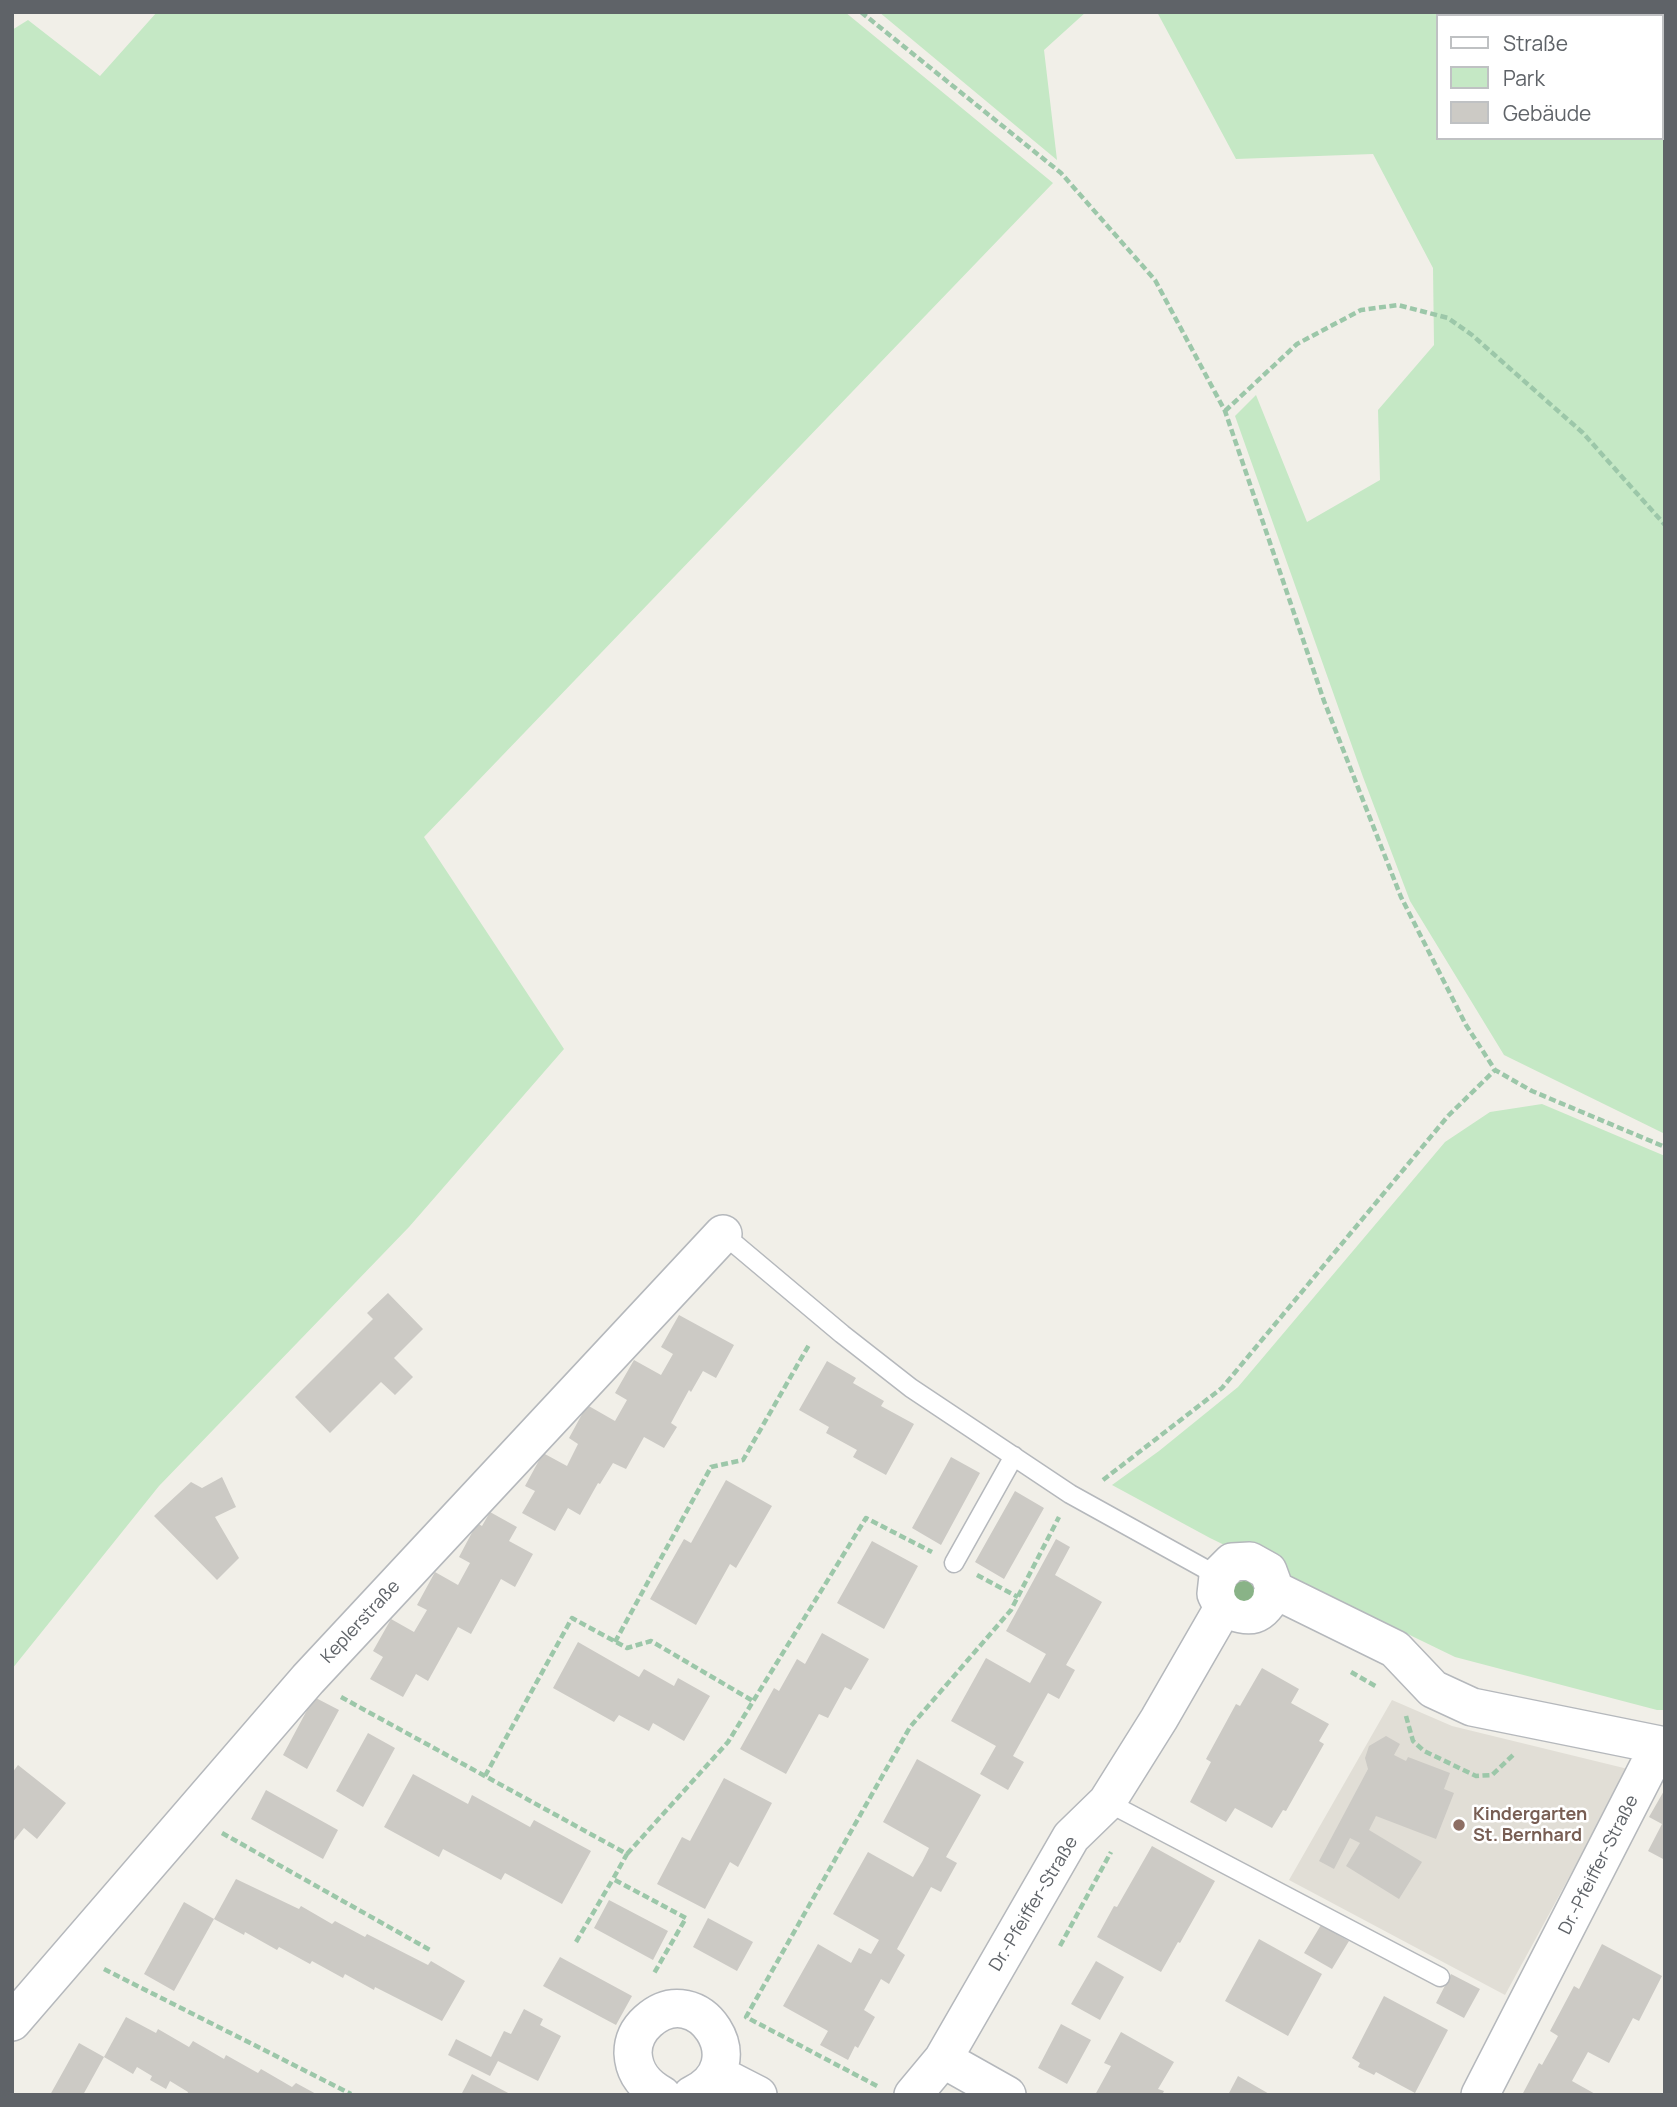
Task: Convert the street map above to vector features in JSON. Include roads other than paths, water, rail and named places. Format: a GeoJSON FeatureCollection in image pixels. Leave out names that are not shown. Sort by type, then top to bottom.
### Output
{"type":"FeatureCollection","features":[{"type":"Feature","properties":{"kind":"street","name":"Keplerstraße"},"geometry":{"type":"LineString","coordinates":[[12,2022],[308,1679],[723,1234]]}},
{"type":"Feature","properties":{"kind":"street","name":"Dr.-Pfeiffer-Straße"},"geometry":{"type":"LineString","coordinates":[[897,2092],[943,2059],[1071,1837],[1119,1808],[1220,1592],[1240,1615],[1254,1616],[1266,1607],[1275,1590],[1395,1648],[1433,1689],[1472,1707],[1662,1746],[1480,2095]]}},
{"type":"Feature","properties":{"kind":"street"},"geometry":{"type":"LineString","coordinates":[[645,2090],[635,2066],[635,2039],[642,2026],[652,2017],[664,2011],[679,2009],[692,2011],[705,2019],[715,2030],[721,2044],[721,2060],[704,2084],[758,2095]]}},
{"type":"Feature","properties":{"kind":"street"},"geometry":{"type":"LineString","coordinates":[[943,2059],[1007,2095]]}},
{"type":"Feature","properties":{"kind":"lane"},"geometry":{"type":"LineString","coordinates":[[723,1234],[911,1388],[1220,1592]]}},
{"type":"Feature","properties":{"kind":"lane"},"geometry":{"type":"LineString","coordinates":[[954,1563],[1014,1457]]}},
{"type":"Feature","properties":{"kind":"lane"},"geometry":{"type":"LineString","coordinates":[[1119,1808],[1440,1977]]}},
{"type":"Feature","properties":{"kind":"place","name":"Kindergarten St. Bernhard"},"geometry":{"type":"Point","coordinates":[1459,1825]}}]}
